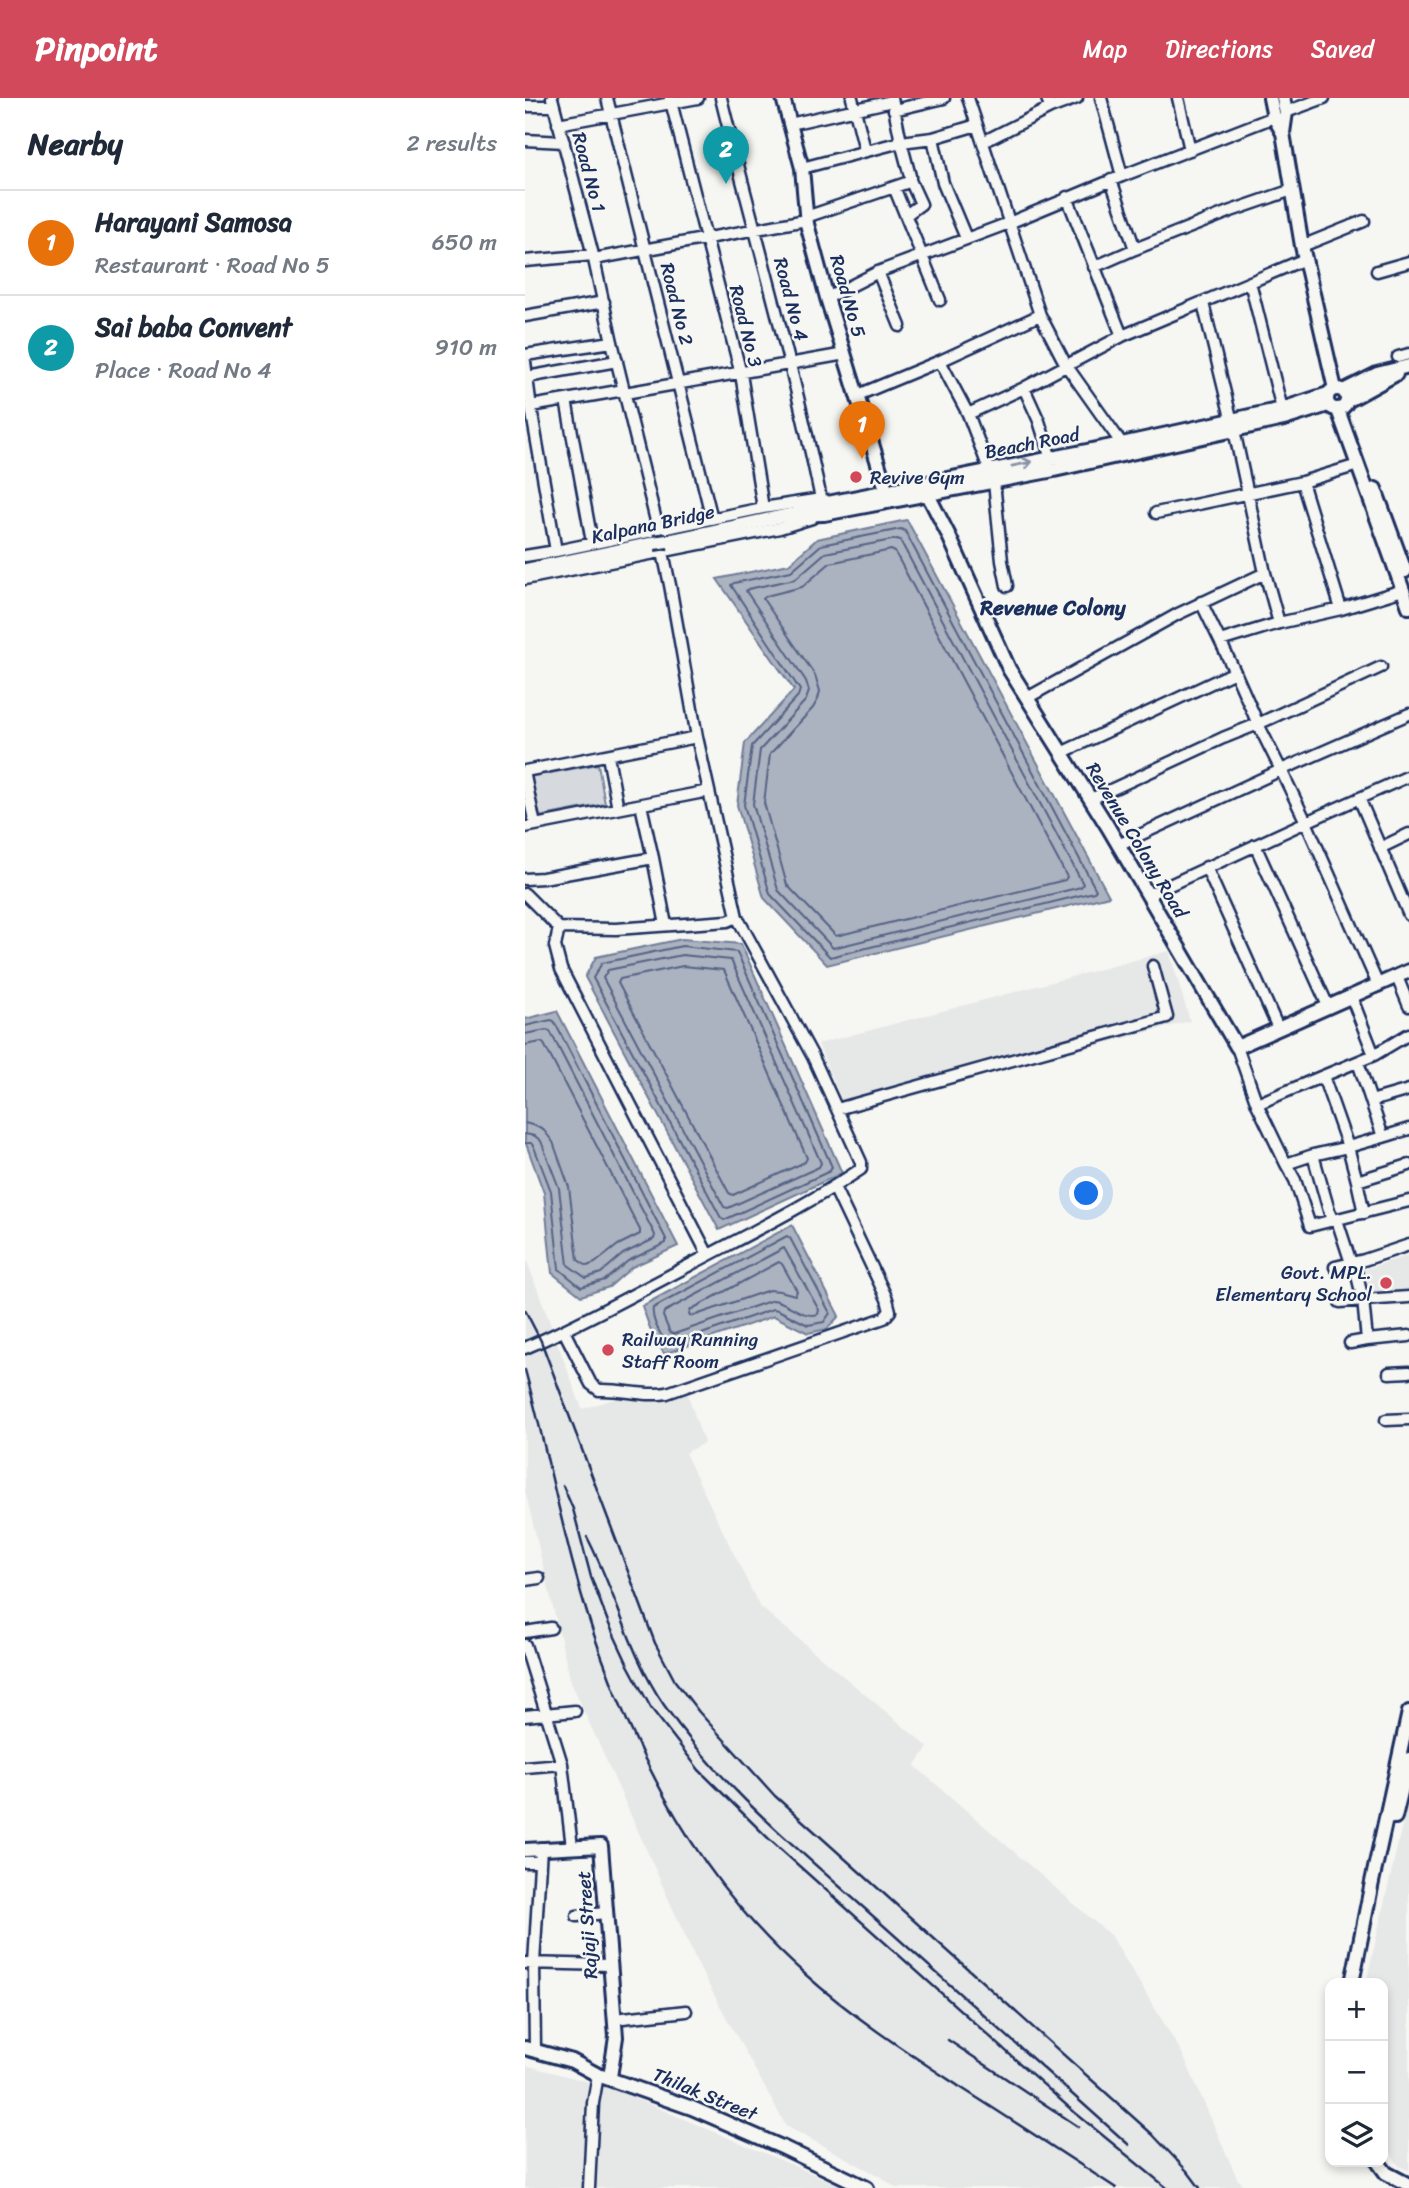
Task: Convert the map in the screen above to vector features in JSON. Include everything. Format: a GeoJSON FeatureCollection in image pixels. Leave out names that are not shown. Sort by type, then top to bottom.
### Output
{"type":"FeatureCollection","features":[{"type":"Feature","properties":{"kind":"street","name":"Road No 2"},"geometry":{"type":"LineString","coordinates":[[607,98],[712,519]]}},
{"type":"Feature","properties":{"kind":"street"},"geometry":{"type":"LineString","coordinates":[[558,124],[698,98]]}},
{"type":"Feature","properties":{"kind":"street","name":"Road No 4"},"geometry":{"type":"LineString","coordinates":[[721,98],[827,500]]}},
{"type":"Feature","properties":{"kind":"street","name":"Road No 5"},"geometry":{"type":"LineString","coordinates":[[783,98],[802,167],[806,218],[827,298],[888,496]]}},
{"type":"Feature","properties":{"kind":"street"},"geometry":{"type":"LineString","coordinates":[[852,98],[865,150]]}},
{"type":"Feature","properties":{"kind":"street"},"geometry":{"type":"LineString","coordinates":[[790,124],[893,103],[944,98]]}},
{"type":"Feature","properties":{"kind":"street"},"geometry":{"type":"LineString","coordinates":[[968,98],[1040,315],[1066,365],[1122,444]]}},
{"type":"Feature","properties":{"kind":"street"},"geometry":{"type":"LineString","coordinates":[[983,142],[1049,103],[1077,98]]}},
{"type":"Feature","properties":{"kind":"street"},"geometry":{"type":"LineString","coordinates":[[1101,98],[1122,176]]}},
{"type":"Feature","properties":{"kind":"street"},"geometry":{"type":"LineString","coordinates":[[1178,98],[1190,150]]}},
{"type":"Feature","properties":{"kind":"street"},"geometry":{"type":"LineString","coordinates":[[1270,98],[1280,115]]}},
{"type":"Feature","properties":{"kind":"street"},"geometry":{"type":"LineString","coordinates":[[1283,98],[1280,115],[1301,246],[1338,399],[1358,465],[1407,595]]}},
{"type":"Feature","properties":{"kind":"street"},"geometry":{"type":"LineString","coordinates":[[827,298],[878,272],[1324,98]]}},
{"type":"Feature","properties":{"kind":"street","name":"Road No 3"},"geometry":{"type":"LineString","coordinates":[[671,101],[741,373],[763,508]]}},
{"type":"Feature","properties":{"kind":"street"},"geometry":{"type":"LineString","coordinates":[[525,106],[553,102]]}},
{"type":"Feature","properties":{"kind":"street","name":"Road No 1"},"geometry":{"type":"LineString","coordinates":[[553,102],[594,257],[658,529],[697,737],[737,917],[813,1057],[861,1162],[861,1169],[834,1187]]}},
{"type":"Feature","properties":{"kind":"street"},"geometry":{"type":"LineString","coordinates":[[893,103],[910,180],[921,204],[906,215]]}},
{"type":"Feature","properties":{"kind":"street"},"geometry":{"type":"LineString","coordinates":[[802,167],[901,142],[933,138],[977,125]]}},
{"type":"Feature","properties":{"kind":"street"},"geometry":{"type":"LineString","coordinates":[[933,138],[943,183],[966,238]]}},
{"type":"Feature","properties":{"kind":"street"},"geometry":{"type":"LineString","coordinates":[[525,140],[563,142]]}},
{"type":"Feature","properties":{"kind":"street"},"geometry":{"type":"LineString","coordinates":[[525,261],[594,257],[754,229],[806,218],[910,180]]}},
{"type":"Feature","properties":{"kind":"street"},"geometry":{"type":"LineString","coordinates":[[1111,180],[1135,249]]}},
{"type":"Feature","properties":{"kind":"street"},"geometry":{"type":"LineString","coordinates":[[894,187],[940,300]]}},
{"type":"Feature","properties":{"kind":"street"},"geometry":{"type":"LineString","coordinates":[[1094,267],[1209,220],[1292,190]]}},
{"type":"Feature","properties":{"kind":"street"},"geometry":{"type":"LineString","coordinates":[[1067,197],[1122,336]]}},
{"type":"Feature","properties":{"kind":"street"},"geometry":{"type":"LineString","coordinates":[[1301,246],[1364,221]]}},
{"type":"Feature","properties":{"kind":"street"},"geometry":{"type":"LineString","coordinates":[[968,414],[1024,388],[1122,336],[1305,259]]}},
{"type":"Feature","properties":{"kind":"street"},"geometry":{"type":"LineString","coordinates":[[1377,271],[1409,262]]}},
{"type":"Feature","properties":{"kind":"street"},"geometry":{"type":"LineString","coordinates":[[878,272],[900,326]]}},
{"type":"Feature","properties":{"kind":"street"},"geometry":{"type":"LineString","coordinates":[[1250,282],[1282,410]]}},
{"type":"Feature","properties":{"kind":"street"},"geometry":{"type":"LineString","coordinates":[[525,316],[604,302]]}},
{"type":"Feature","properties":{"kind":"street"},"geometry":{"type":"LineString","coordinates":[[1203,303],[1279,624]]}},
{"type":"Feature","properties":{"kind":"street"},"geometry":{"type":"LineString","coordinates":[[858,395],[1040,315]]}},
{"type":"Feature","properties":{"kind":"street"},"geometry":{"type":"LineString","coordinates":[[525,355],[612,342]]}},
{"type":"Feature","properties":{"kind":"street"},"geometry":{"type":"LineString","coordinates":[[531,406],[679,384],[845,354]]}},
{"type":"Feature","properties":{"kind":"street"},"geometry":{"type":"LineString","coordinates":[[527,377],[617,361]]}},
{"type":"Feature","properties":{"kind":"street"},"geometry":{"type":"LineString","coordinates":[[940,361],[968,414],[992,476],[1007,586]]}},
{"type":"Feature","properties":{"kind":"street","name":"Beach Road"},"geometry":{"type":"LineString","coordinates":[[992,476],[1051,459],[1122,444],[1284,419],[1338,399],[1377,374],[1406,361]]}},
{"type":"Feature","properties":{"kind":"street"},"geometry":{"type":"LineString","coordinates":[[525,362],[556,551]]}},
{"type":"Feature","properties":{"kind":"street"},"geometry":{"type":"LineString","coordinates":[[1024,388],[1039,421],[1051,459]]}},
{"type":"Feature","properties":{"kind":"street"},"geometry":{"type":"LineString","coordinates":[[1338,399],[1407,595]]}},
{"type":"Feature","properties":{"kind":"street","name":"Beach Road"},"geometry":{"type":"LineString","coordinates":[[789,515],[824,513],[888,496],[1233,425],[1282,410],[1338,399]]}},
{"type":"Feature","properties":{"kind":"street"},"geometry":{"type":"LineString","coordinates":[[566,400],[592,542]]}},
{"type":"Feature","properties":{"kind":"street"},"geometry":{"type":"LineString","coordinates":[[1156,513],[1302,482],[1358,465]]}},
{"type":"Feature","properties":{"kind":"street"},"geometry":{"type":"LineString","coordinates":[[1302,482],[1341,609]]}},
{"type":"Feature","properties":{"kind":"street","name":"Revenue Colony Road"},"geometry":{"type":"LineString","coordinates":[[925,489],[1009,669],[1091,799],[1237,1047]]}},
{"type":"Feature","properties":{"kind":"street","name":"Beach Road"},"geometry":{"type":"LineString","coordinates":[[789,515],[800,508],[827,500],[888,496]]}},
{"type":"Feature","properties":{"kind":"street"},"geometry":{"type":"LineString","coordinates":[[525,556],[763,508],[827,500]]}},
{"type":"Feature","properties":{"kind":"street"},"geometry":{"type":"LineString","coordinates":[[525,579],[661,545],[780,528],[824,513]]}},
{"type":"Feature","properties":{"kind":"street","name":"Kalpana Bridge"},"geometry":{"type":"LineString","coordinates":[[525,570],[661,545],[789,515]]}},
{"type":"Feature","properties":{"kind":"street"},"geometry":{"type":"LineString","coordinates":[[1027,698],[1201,602],[1265,573]]}},
{"type":"Feature","properties":{"kind":"street"},"geometry":{"type":"LineString","coordinates":[[1220,641],[1279,624],[1407,595]]}},
{"type":"Feature","properties":{"kind":"street"},"geometry":{"type":"LineString","coordinates":[[1201,602],[1306,822],[1378,985]]}},
{"type":"Feature","properties":{"kind":"street"},"geometry":{"type":"LineString","coordinates":[[1091,799],[1381,667]]}},
{"type":"Feature","properties":{"kind":"street"},"geometry":{"type":"LineString","coordinates":[[1062,753],[1235,672]]}},
{"type":"Feature","properties":{"kind":"street"},"geometry":{"type":"LineString","coordinates":[[1118,845],[1409,714]]}},
{"type":"Feature","properties":{"kind":"street"},"geometry":{"type":"LineString","coordinates":[[697,737],[525,774],[530,826],[709,791]]}},
{"type":"Feature","properties":{"kind":"street"},"geometry":{"type":"LineString","coordinates":[[608,756],[618,809]]}},
{"type":"Feature","properties":{"kind":"street"},"geometry":{"type":"LineString","coordinates":[[1148,895],[1409,776]]}},
{"type":"Feature","properties":{"kind":"street"},"geometry":{"type":"LineString","coordinates":[[1359,798],[1409,915]]}},
{"type":"Feature","properties":{"kind":"street"},"geometry":{"type":"LineString","coordinates":[[641,805],[666,925]]}},
{"type":"Feature","properties":{"kind":"street"},"geometry":{"type":"LineString","coordinates":[[1380,848],[1409,834]]}},
{"type":"Feature","properties":{"kind":"street"},"geometry":{"type":"LineString","coordinates":[[1255,845],[1328,1006]]}},
{"type":"Feature","properties":{"kind":"street"},"geometry":{"type":"LineString","coordinates":[[525,879],[653,858]]}},
{"type":"Feature","properties":{"kind":"street"},"geometry":{"type":"LineString","coordinates":[[1206,867],[1278,1028]]}},
{"type":"Feature","properties":{"kind":"street"},"geometry":{"type":"LineString","coordinates":[[525,894],[559,928],[616,929],[728,921],[737,917]]}},
{"type":"Feature","properties":{"kind":"street"},"geometry":{"type":"LineString","coordinates":[[559,928],[555,946],[561,969],[708,1255]]}},
{"type":"Feature","properties":{"kind":"street"},"geometry":{"type":"LineString","coordinates":[[837,1109],[1167,1017],[1153,966]]}},
{"type":"Feature","properties":{"kind":"street"},"geometry":{"type":"LineString","coordinates":[[1409,1006],[1403,974],[1237,1047],[1257,1104],[1295,1180],[1310,1226],[1409,1201]]}},
{"type":"Feature","properties":{"kind":"street"},"geometry":{"type":"LineString","coordinates":[[1351,996],[1374,1055]]}},
{"type":"Feature","properties":{"kind":"street"},"geometry":{"type":"LineString","coordinates":[[1257,1104],[1359,1062],[1409,1034]]}},
{"type":"Feature","properties":{"kind":"street"},"geometry":{"type":"LineString","coordinates":[[1359,1062],[1383,1137]]}},
{"type":"Feature","properties":{"kind":"street"},"geometry":{"type":"LineString","coordinates":[[1323,1076],[1348,1147],[1364,1213]]}},
{"type":"Feature","properties":{"kind":"street"},"geometry":{"type":"LineString","coordinates":[[1371,1101],[1409,1090]]}},
{"type":"Feature","properties":{"kind":"street"},"geometry":{"type":"LineString","coordinates":[[1286,1164],[1409,1129]]}},
{"type":"Feature","properties":{"kind":"street"},"geometry":{"type":"LineString","coordinates":[[1313,1155],[1363,1300],[1367,1340]]}},
{"type":"Feature","properties":{"kind":"street"},"geometry":{"type":"LineString","coordinates":[[1357,1181],[1409,1165]]}},
{"type":"Feature","properties":{"kind":"street"},"geometry":{"type":"LineString","coordinates":[[525,1348],[564,1331],[834,1187],[887,1299],[890,1311],[884,1318],[667,1393],[651,1395],[619,1389],[599,1390],[591,1384],[564,1331]]}},
{"type":"Feature","properties":{"kind":"street"},"geometry":{"type":"LineString","coordinates":[[1335,1267],[1409,1245]]}},
{"type":"Feature","properties":{"kind":"street"},"geometry":{"type":"LineString","coordinates":[[1340,1302],[1409,1297]]}},
{"type":"Feature","properties":{"kind":"street"},"geometry":{"type":"LineString","coordinates":[[1350,1343],[1409,1336]]}},
{"type":"Feature","properties":{"kind":"street"},"geometry":{"type":"LineString","coordinates":[[1388,1373],[1409,1372]]}},
{"type":"Feature","properties":{"kind":"street"},"geometry":{"type":"LineString","coordinates":[[1386,1420],[1409,1419]]}},
{"type":"Feature","properties":{"kind":"street"},"geometry":{"type":"LineString","coordinates":[[525,1580],[539,1578]]}},
{"type":"Feature","properties":{"kind":"street"},"geometry":{"type":"LineString","coordinates":[[525,1632],[551,1628]]}},
{"type":"Feature","properties":{"kind":"street"},"geometry":{"type":"LineString","coordinates":[[525,1645],[562,1764],[572,1847]]}},
{"type":"Feature","properties":{"kind":"street"},"geometry":{"type":"LineString","coordinates":[[525,1716],[575,1711]]}},
{"type":"Feature","properties":{"kind":"street"},"geometry":{"type":"LineString","coordinates":[[1353,1978],[1409,1712]]}},
{"type":"Feature","properties":{"kind":"street"},"geometry":{"type":"LineString","coordinates":[[1368,1908],[1380,1880],[1409,1759]]}},
{"type":"Feature","properties":{"kind":"street"},"geometry":{"type":"LineString","coordinates":[[525,1766],[562,1764]]}},
{"type":"Feature","properties":{"kind":"street","name":"Rajaji Street"},"geometry":{"type":"LineString","coordinates":[[525,1850],[601,1846],[615,2038],[604,2076]]}},
{"type":"Feature","properties":{"kind":"street"},"geometry":{"type":"LineString","coordinates":[[530,2049],[529,1963],[541,1848]]}},
{"type":"Feature","properties":{"kind":"street"},"geometry":{"type":"LineString","coordinates":[[525,1862],[540,1862]]}},
{"type":"Feature","properties":{"kind":"street"},"geometry":{"type":"LineString","coordinates":[[577,1916],[605,1913]]}},
{"type":"Feature","properties":{"kind":"street"},"geometry":{"type":"LineString","coordinates":[[529,1963],[609,1965]]}},
{"type":"Feature","properties":{"kind":"street"},"geometry":{"type":"LineString","coordinates":[[614,2019],[686,2011]]}},
{"type":"Feature","properties":{"kind":"street","name":"Thilak Street"},"geometry":{"type":"LineString","coordinates":[[530,2049],[572,2061],[736,2127],[867,2188]]}},
{"type":"Feature","properties":{"kind":"street"},"geometry":{"type":"LineString","coordinates":[[589,2188],[593,2103],[604,2076]]}},
{"type":"Feature","properties":{"kind":"street"},"geometry":{"type":"LineString","coordinates":[[1382,2167],[1386,2173],[1409,2185]]}},
{"type":"Feature","properties":{"kind":"shaded area"},"geometry":{"type":"Polygon","coordinates":[[[598,764],[605,804],[538,817],[529,777],[598,764]]]}},
{"type":"Feature","properties":{"kind":"shaded area"},"geometry":{"type":"Polygon","coordinates":[[[1169,951],[1190,1021],[846,1111],[818,1044],[1169,951]]]}},
{"type":"Feature","properties":{"kind":"shaded area","name":"Govt. MPL. Elementary School"},"geometry":{"type":"Polygon","coordinates":[[[1409,1255],[1409,1295],[1365,1297],[1360,1271],[1409,1255]]]}},
{"type":"Feature","properties":{"kind":"shaded area"},"geometry":{"type":"Polygon","coordinates":[[[525,1256],[582,1409],[617,1398],[648,1401],[687,1392],[704,1443],[685,1453],[759,1606],[928,1747],[915,1766],[1111,1936],[1182,2053],[1237,2178],[1246,2188],[896,2188],[881,2177],[786,2126],[701,1971],[571,1682],[525,1490],[525,1256]]]}},
{"type":"Feature","properties":{"kind":"shaded area"},"geometry":{"type":"Polygon","coordinates":[[[1409,1795],[1409,2171],[1398,2165],[1388,2148],[1388,1978],[1367,1978],[1409,1795]]]}},
{"type":"Feature","properties":{"kind":"shaded area"},"geometry":{"type":"Polygon","coordinates":[[[525,2065],[611,2088],[846,2188],[525,2188],[525,2065]]]}},
{"type":"Feature","properties":{"kind":"water"},"geometry":{"type":"Polygon","coordinates":[[[907,520],[1109,896],[827,965],[764,898],[737,805],[745,743],[794,690],[717,579],[789,564],[817,539],[907,520]]]}},
{"type":"Feature","properties":{"kind":"water"},"geometry":{"type":"Polygon","coordinates":[[[682,939],[741,944],[842,1173],[719,1230],[585,977],[596,957],[682,939]]]}},
{"type":"Feature","properties":{"kind":"water"},"geometry":{"type":"Polygon","coordinates":[[[557,1011],[678,1246],[632,1267],[609,1287],[581,1296],[552,1273],[544,1193],[525,1141],[525,1019],[557,1011]]]}},
{"type":"Feature","properties":{"kind":"water"},"geometry":{"type":"Polygon","coordinates":[[[792,1225],[839,1316],[827,1329],[808,1333],[774,1316],[664,1354],[642,1306],[792,1225]]]}},
{"type":"Feature","properties":{"kind":"railway"},"geometry":{"type":"LineString","coordinates":[[525,1310],[541,1341],[655,1643],[675,1681],[699,1712],[775,1796],[1152,2134],[1200,2188]]}},
{"type":"Feature","properties":{"kind":"railway"},"geometry":{"type":"LineString","coordinates":[[525,1370],[569,1548],[600,1652],[617,1697],[658,1785],[709,1867],[771,1942],[842,2005],[920,2061],[1116,2188]]}},
{"type":"Feature","properties":{"kind":"railway"},"geometry":{"type":"LineString","coordinates":[[563,1486],[573,1509],[591,1577],[628,1665],[651,1708],[699,1770],[769,1839],[1073,2111],[1167,2188]]}},
{"type":"Feature","properties":{"kind":"railway"},"geometry":{"type":"LineString","coordinates":[[587,1537],[641,1665],[664,1705],[708,1761],[784,1837],[1129,2145]]}},
{"type":"Feature","properties":{"kind":"railway"},"geometry":{"type":"LineString","coordinates":[[948,2040],[1079,2127]]}},
{"type":"Feature","properties":{"kind":"place","name":"Sai baba Convent"},"geometry":{"type":"Point","coordinates":[726,184]}},
{"type":"Feature","properties":{"kind":"place","name":"Harayani Samosa"},"geometry":{"type":"Point","coordinates":[862,459]}},
{"type":"Feature","properties":{"kind":"place","name":"Revive Gym"},"geometry":{"type":"Point","coordinates":[856,477]}},
{"type":"Feature","properties":{"kind":"place","name":"Govt. MPL. Elementary School"},"geometry":{"type":"Point","coordinates":[1386,1283]}},
{"type":"Feature","properties":{"kind":"place","name":"Railway Running Staff Room"},"geometry":{"type":"Point","coordinates":[608,1350]}},
{"type":"Feature","properties":{"kind":"district","name":"Revenue Colony"},"geometry":{"type":"Point","coordinates":[1053,608]}}]}
